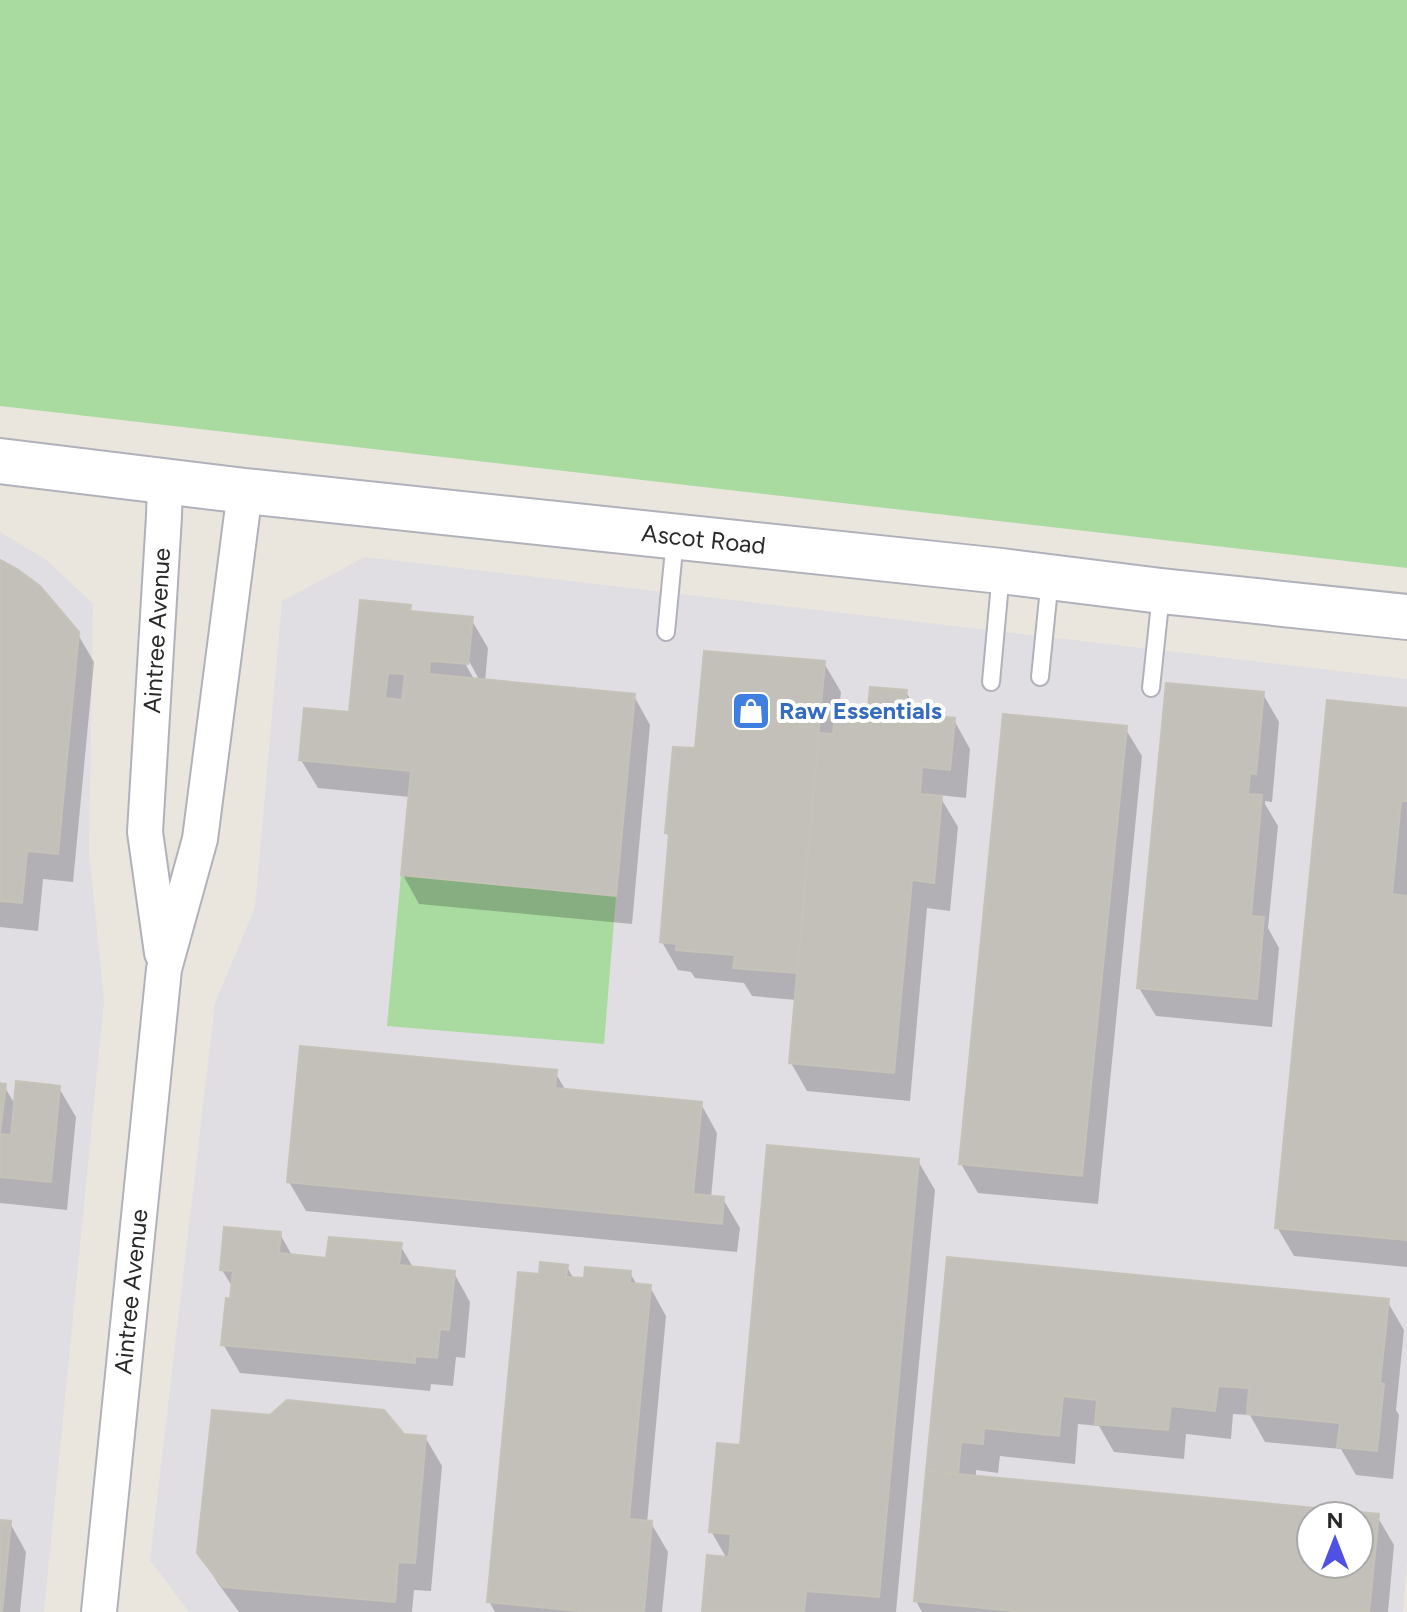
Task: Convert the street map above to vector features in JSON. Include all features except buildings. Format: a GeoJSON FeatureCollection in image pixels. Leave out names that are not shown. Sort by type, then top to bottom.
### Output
{"type":"FeatureCollection","features":[{"type":"Feature","properties":{"kind":"street","name":"Ascot Road"},"geometry":{"type":"LineString","coordinates":[[0,461],[245,491],[1407,617]]}},
{"type":"Feature","properties":{"kind":"street","name":"Aintree Avenue"},"geometry":{"type":"LineString","coordinates":[[164,969],[145,832],[165,480]]}},
{"type":"Feature","properties":{"kind":"street","name":"Aintree Avenue"},"geometry":{"type":"LineString","coordinates":[[99,1612],[164,969],[200,839],[245,491]]}},
{"type":"Feature","properties":{"kind":"lane"},"geometry":{"type":"LineString","coordinates":[[666,632],[675,537]]}},
{"type":"Feature","properties":{"kind":"lane"},"geometry":{"type":"LineString","coordinates":[[991,682],[1001,571]]}},
{"type":"Feature","properties":{"kind":"lane"},"geometry":{"type":"LineString","coordinates":[[1040,677],[1051,577]]}},
{"type":"Feature","properties":{"kind":"lane"},"geometry":{"type":"LineString","coordinates":[[1151,688],[1161,591]]}},
{"type":"Feature","properties":{"kind":"shaded area"},"geometry":{"type":"Polygon","coordinates":[[[0,532],[45,559],[93,604],[89,852],[104,1001],[44,1612],[0,1612],[0,532]]]}},
{"type":"Feature","properties":{"kind":"shaded area"},"geometry":{"type":"Polygon","coordinates":[[[365,557],[1407,679],[1407,1559],[1403,1612],[189,1612],[150,1560],[215,1003],[255,908],[282,601],[365,557]]]}},
{"type":"Feature","properties":{"kind":"green space"},"geometry":{"type":"Polygon","coordinates":[[[0,0],[1407,0],[1407,568],[0,406],[0,0]]]}},
{"type":"Feature","properties":{"kind":"green space"},"geometry":{"type":"Polygon","coordinates":[[[401,875],[616,896],[604,1044],[387,1026],[401,875]]]}},
{"type":"Feature","properties":{"kind":"place","name":"Raw Essentials"},"geometry":{"type":"Point","coordinates":[751,711]}}]}
